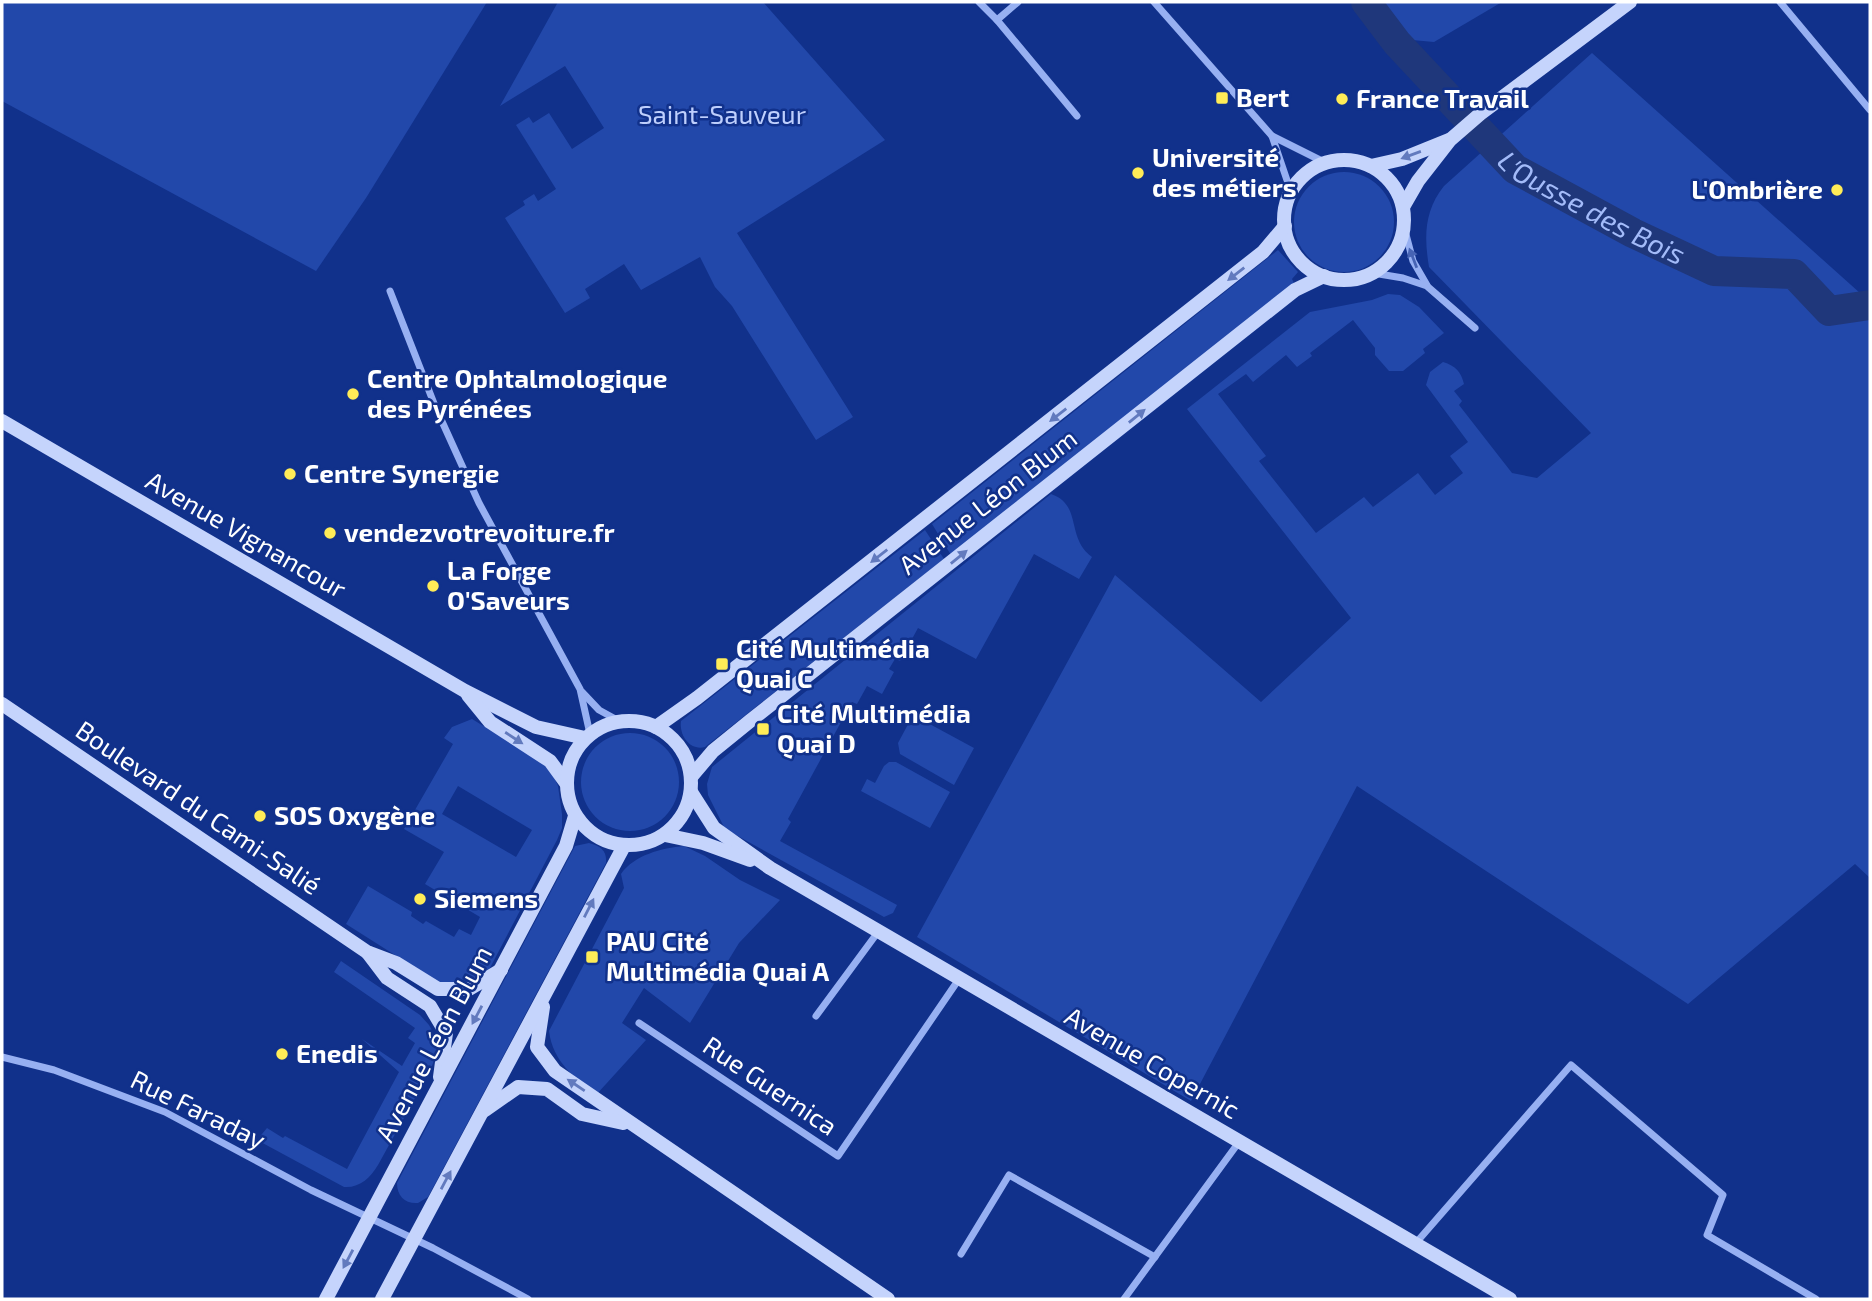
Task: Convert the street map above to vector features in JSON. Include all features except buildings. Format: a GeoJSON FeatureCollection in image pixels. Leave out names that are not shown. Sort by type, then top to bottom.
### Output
{"type":"FeatureCollection","features":[{"type":"Feature","properties":{"kind":"street"},"geometry":{"type":"LineString","coordinates":[[979,2],[1077,116]]}},
{"type":"Feature","properties":{"kind":"street"},"geometry":{"type":"LineString","coordinates":[[997,20],[1018,2]]}},
{"type":"Feature","properties":{"kind":"street"},"geometry":{"type":"LineString","coordinates":[[1154,2],[1272,136],[1326,163]]}},
{"type":"Feature","properties":{"kind":"street"},"geometry":{"type":"LineString","coordinates":[[1403,207],[1418,181],[1455,136],[1480,114],[1630,2]]}},
{"type":"Feature","properties":{"kind":"street"},"geometry":{"type":"LineString","coordinates":[[1780,2],[1870,110]]}},
{"type":"Feature","properties":{"kind":"street"},"geometry":{"type":"LineString","coordinates":[[1272,136],[1291,192]]}},
{"type":"Feature","properties":{"kind":"street"},"geometry":{"type":"LineString","coordinates":[[1371,166],[1402,159],[1455,136]]}},
{"type":"Feature","properties":{"kind":"street"},"geometry":{"type":"LineString","coordinates":[[1404,227],[1399,245],[1389,261],[1373,273],[1349,279],[1324,276],[1297,257],[1285,226],[1286,205],[1291,192],[1306,174],[1326,163],[1341,160],[1371,166],[1386,176],[1397,190],[1403,207],[1404,227],[1413,261],[1428,287],[1475,328]]}},
{"type":"Feature","properties":{"kind":"street","name":"Avenue Léon Blum"},"geometry":{"type":"LineString","coordinates":[[656,727],[697,698],[1263,252],[1285,226]]}},
{"type":"Feature","properties":{"kind":"street"},"geometry":{"type":"LineString","coordinates":[[1373,273],[1403,278],[1428,287]]}},
{"type":"Feature","properties":{"kind":"street","name":"Avenue Léon Blum"},"geometry":{"type":"LineString","coordinates":[[691,785],[713,751],[1284,298],[1324,276]]}},
{"type":"Feature","properties":{"kind":"street"},"geometry":{"type":"LineString","coordinates":[[390,291],[435,406],[479,503],[580,689],[600,710],[620,721]]}},
{"type":"Feature","properties":{"kind":"street","name":"Avenue Vignancour"},"geometry":{"type":"LineString","coordinates":[[2,421],[465,691],[536,727],[588,736]]}},
{"type":"Feature","properties":{"kind":"street"},"geometry":{"type":"LineString","coordinates":[[580,689],[588,736]]}},
{"type":"Feature","properties":{"kind":"street","name":"Avenue Vignancour"},"geometry":{"type":"LineString","coordinates":[[465,691],[490,722],[550,761],[566,783]]}},
{"type":"Feature","properties":{"kind":"street","name":"Boulevard du Cami-Salié"},"geometry":{"type":"LineString","coordinates":[[2,704],[367,952],[396,963],[438,989],[470,989],[501,970]]}},
{"type":"Feature","properties":{"kind":"street"},"geometry":{"type":"LineString","coordinates":[[620,721],[638,721],[656,727],[673,739],[686,757],[691,785],[686,809],[665,835],[645,844],[624,846],[605,841],[588,831],[575,816],[568,800],[566,783],[572,758],[588,736],[604,726],[620,721]]}},
{"type":"Feature","properties":{"kind":"street","name":"Avenue Copernic"},"geometry":{"type":"LineString","coordinates":[[691,785],[714,828],[770,868],[1510,1299]]}},
{"type":"Feature","properties":{"kind":"street","name":"Avenue Léon Blum"},"geometry":{"type":"LineString","coordinates":[[326,1299],[566,846],[575,816]]}},
{"type":"Feature","properties":{"kind":"street","name":"Avenue Copernic"},"geometry":{"type":"LineString","coordinates":[[665,835],[703,843],[770,868]]}},
{"type":"Feature","properties":{"kind":"street"},"geometry":{"type":"LineString","coordinates":[[382,1299],[624,846]]}},
{"type":"Feature","properties":{"kind":"street"},"geometry":{"type":"LineString","coordinates":[[816,1016],[879,931]]}},
{"type":"Feature","properties":{"kind":"street","name":"Boulevard du Cami-Salié"},"geometry":{"type":"LineString","coordinates":[[367,952],[387,978],[430,1006],[446,1033],[438,1088]]}},
{"type":"Feature","properties":{"kind":"street","name":"Rue Guernica"},"geometry":{"type":"LineString","coordinates":[[639,1023],[838,1156],[960,978]]}},
{"type":"Feature","properties":{"kind":"street"},"geometry":{"type":"LineString","coordinates":[[545,993],[537,1047],[555,1071],[888,1299]]}},
{"type":"Feature","properties":{"kind":"street","name":"Rue Faraday"},"geometry":{"type":"LineString","coordinates":[[2,1057],[54,1070],[165,1112],[369,1218]]}},
{"type":"Feature","properties":{"kind":"street"},"geometry":{"type":"LineString","coordinates":[[1414,1244],[1570,1065],[1723,1195],[1707,1235],[1816,1299]]}},
{"type":"Feature","properties":{"kind":"street"},"geometry":{"type":"LineString","coordinates":[[483,1111],[518,1087],[547,1089],[582,1114],[632,1124]]}},
{"type":"Feature","properties":{"kind":"street"},"geometry":{"type":"LineString","coordinates":[[1124,1299],[1240,1142]]}},
{"type":"Feature","properties":{"kind":"street"},"geometry":{"type":"LineString","coordinates":[[961,1254],[1009,1175],[1154,1257]]}},
{"type":"Feature","properties":{"kind":"street"},"geometry":{"type":"LineString","coordinates":[[369,1218],[528,1299]]}},
{"type":"Feature","properties":{"kind":"green space"},"geometry":{"type":"Polygon","coordinates":[[[2,2],[487,2],[366,198],[316,271],[2,101],[2,2]]]}},
{"type":"Feature","properties":{"kind":"green space","name":"Saint-Sauveur"},"geometry":{"type":"Polygon","coordinates":[[[558,2],[763,2],[885,140],[737,233],[853,417],[816,440],[732,306],[715,287],[700,257],[641,290],[624,264],[585,289],[590,298],[565,313],[505,218],[525,205],[523,201],[534,194],[538,201],[556,189],[516,125],[529,117],[533,123],[549,113],[572,149],[604,128],[565,66],[500,106],[558,2]]]}},
{"type":"Feature","properties":{"kind":"green space"},"geometry":{"type":"Polygon","coordinates":[[[1356,2],[1502,2],[1434,42],[1412,40],[1363,11],[1356,2]]]}},
{"type":"Feature","properties":{"kind":"green space"},"geometry":{"type":"Polygon","coordinates":[[[1592,53],[1870,302],[1870,878],[1855,864],[1688,1004],[1357,786],[1191,1101],[917,937],[1115,575],[1261,702],[1351,618],[1187,409],[1310,312],[1372,300],[1388,294],[1400,295],[1419,307],[1444,333],[1423,349],[1425,353],[1403,371],[1389,371],[1375,355],[1375,348],[1353,320],[1310,353],[1312,356],[1297,367],[1286,355],[1253,382],[1246,374],[1218,394],[1266,456],[1259,461],[1316,533],[1364,497],[1373,507],[1418,473],[1435,495],[1463,473],[1450,456],[1468,442],[1426,385],[1430,372],[1443,362],[1455,368],[1463,380],[1464,384],[1454,391],[1462,401],[1459,405],[1512,473],[1537,478],[1591,433],[1429,267],[1426,235],[1429,215],[1444,186],[1592,53]]]}},
{"type":"Feature","properties":{"kind":"green space"},"geometry":{"type":"Polygon","coordinates":[[[1344,172],[1363,176],[1379,187],[1390,203],[1394,222],[1390,241],[1379,257],[1363,268],[1344,272],[1325,268],[1309,257],[1298,241],[1294,222],[1298,203],[1309,187],[1325,176],[1344,172]]]}},
{"type":"Feature","properties":{"kind":"green space"},"geometry":{"type":"Polygon","coordinates":[[[1278,250],[1298,272],[1292,279],[1294,283],[951,555],[932,524],[1278,250]]]}},
{"type":"Feature","properties":{"kind":"green space"},"geometry":{"type":"Polygon","coordinates":[[[1051,494],[1067,506],[1079,540],[1092,557],[1079,579],[1034,554],[976,659],[918,628],[900,661],[895,659],[889,669],[894,672],[882,694],[867,686],[857,704],[852,702],[788,819],[791,822],[780,841],[897,905],[893,913],[884,917],[725,829],[708,795],[707,784],[712,767],[1051,494]]]}},
{"type":"Feature","properties":{"kind":"green space"},"geometry":{"type":"Polygon","coordinates":[[[925,530],[944,559],[705,747],[695,747],[687,741],[682,732],[681,721],[925,530]]]}},
{"type":"Feature","properties":{"kind":"green space"},"geometry":{"type":"Polygon","coordinates":[[[913,715],[974,748],[954,785],[900,754],[898,743],[913,715]]]}},
{"type":"Feature","properties":{"kind":"green space"},"geometry":{"type":"Polygon","coordinates":[[[472,719],[549,766],[558,786],[562,814],[562,828],[557,840],[490,968],[468,983],[439,983],[346,924],[368,886],[412,912],[411,916],[423,924],[426,921],[454,937],[459,929],[471,935],[480,917],[425,884],[444,852],[404,829],[453,744],[444,738],[452,727],[472,719]],[[458,786],[442,814],[516,857],[532,830],[458,786]]]}},
{"type":"Feature","properties":{"kind":"green space"},"geometry":{"type":"Polygon","coordinates":[[[630,733],[649,736],[665,747],[676,763],[679,782],[676,801],[665,817],[649,828],[630,831],[611,828],[595,817],[584,801],[581,782],[584,763],[595,747],[611,736],[630,733]]]}},
{"type":"Feature","properties":{"kind":"green space"},"geometry":{"type":"Polygon","coordinates":[[[889,762],[896,762],[950,792],[930,828],[861,791],[867,779],[875,783],[889,762]]]}},
{"type":"Feature","properties":{"kind":"green space"},"geometry":{"type":"Polygon","coordinates":[[[589,843],[602,850],[606,863],[428,1197],[418,1203],[406,1201],[398,1192],[397,1183],[575,846],[589,843]]]}},
{"type":"Feature","properties":{"kind":"green space"},"geometry":{"type":"Polygon","coordinates":[[[684,846],[705,856],[740,880],[780,900],[739,943],[690,1023],[644,988],[622,1023],[646,1040],[596,1095],[560,1060],[549,1031],[624,888],[621,874],[641,857],[684,846]]]}},
{"type":"Feature","properties":{"kind":"green space"},"geometry":{"type":"Polygon","coordinates":[[[341,961],[420,1015],[436,1038],[436,1054],[431,1069],[378,1165],[364,1181],[350,1187],[344,1187],[257,1140],[267,1128],[347,1169],[399,1072],[362,1039],[402,1066],[415,1043],[408,1038],[415,1028],[334,972],[341,961]]]}},
{"type":"Feature","properties":{"kind":"waterway","name":"L'Ousse des Bois"},"geometry":{"type":"LineString","coordinates":[[1366,2],[1397,43],[1515,169],[1633,233],[1714,271],[1794,274],[1829,311],[1870,305]]}},
{"type":"Feature","properties":{"kind":"place","name":"Bert"},"geometry":{"type":"Point","coordinates":[1222,98]}},
{"type":"Feature","properties":{"kind":"place","name":"France Travail"},"geometry":{"type":"Point","coordinates":[1342,99]}},
{"type":"Feature","properties":{"kind":"place","name":"Université des métiers"},"geometry":{"type":"Point","coordinates":[1138,173]}},
{"type":"Feature","properties":{"kind":"place","name":"L'Ombrière"},"geometry":{"type":"Point","coordinates":[1837,190]}},
{"type":"Feature","properties":{"kind":"place","name":"Centre Ophtalmologique des Pyrénées"},"geometry":{"type":"Point","coordinates":[353,394]}},
{"type":"Feature","properties":{"kind":"place","name":"Centre Synergie"},"geometry":{"type":"Point","coordinates":[290,474]}},
{"type":"Feature","properties":{"kind":"place","name":"vendezvotrevoiture.fr"},"geometry":{"type":"Point","coordinates":[330,533]}},
{"type":"Feature","properties":{"kind":"place","name":"La Forge O'Saveurs"},"geometry":{"type":"Point","coordinates":[433,586]}},
{"type":"Feature","properties":{"kind":"place","name":"Cité Multimédia Quai C"},"geometry":{"type":"Point","coordinates":[722,664]}},
{"type":"Feature","properties":{"kind":"place","name":"Cité Multimédia Quai D"},"geometry":{"type":"Point","coordinates":[763,729]}},
{"type":"Feature","properties":{"kind":"place","name":"SOS Oxygène"},"geometry":{"type":"Point","coordinates":[260,816]}},
{"type":"Feature","properties":{"kind":"place","name":"Siemens"},"geometry":{"type":"Point","coordinates":[420,899]}},
{"type":"Feature","properties":{"kind":"place","name":"PAU Cité Multimédia Quai A"},"geometry":{"type":"Point","coordinates":[592,957]}},
{"type":"Feature","properties":{"kind":"place","name":"Enedis"},"geometry":{"type":"Point","coordinates":[282,1054]}}]}
